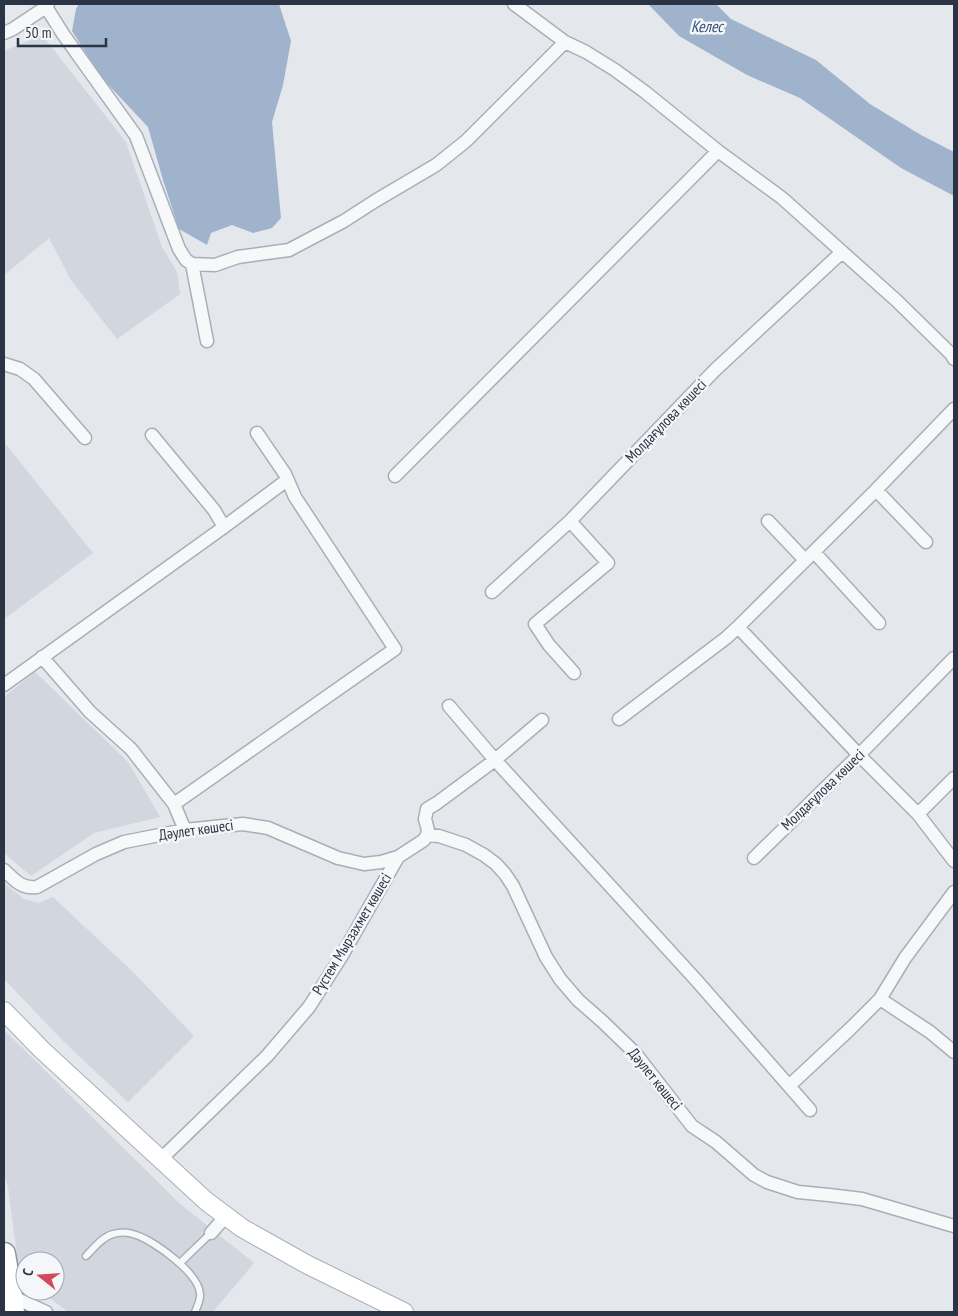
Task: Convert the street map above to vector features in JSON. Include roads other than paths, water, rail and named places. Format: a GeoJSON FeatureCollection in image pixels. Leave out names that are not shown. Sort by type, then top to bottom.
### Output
{"type":"FeatureCollection","features":[{"type":"Feature","properties":{"kind":"highway"},"geometry":{"type":"LineString","coordinates":[[4,1254],[12,1304]]}},
{"type":"Feature","properties":{"kind":"main road"},"geometry":{"type":"LineString","coordinates":[[4,1010],[42,1050],[206,1202],[242,1228],[308,1265],[404,1312]]}},
{"type":"Feature","properties":{"kind":"street"},"geometry":{"type":"LineString","coordinates":[[514,4],[565,42],[586,52],[615,70],[718,151],[782,198],[897,300],[954,359]]}},
{"type":"Feature","properties":{"kind":"street"},"geometry":{"type":"LineString","coordinates":[[4,33],[47,5],[63,34],[136,136],[179,249],[186,260],[192,264],[215,264],[238,257],[289,250],[344,221],[436,165],[466,141],[565,42]]}},
{"type":"Feature","properties":{"kind":"street"},"geometry":{"type":"LineString","coordinates":[[395,476],[718,151]]}},
{"type":"Feature","properties":{"kind":"street","name":"Молдағұлова көшесі"},"geometry":{"type":"LineString","coordinates":[[492,592],[570,521],[715,370],[842,252]]}},
{"type":"Feature","properties":{"kind":"street"},"geometry":{"type":"LineString","coordinates":[[192,264],[207,341]]}},
{"type":"Feature","properties":{"kind":"street"},"geometry":{"type":"LineString","coordinates":[[4,364],[20,369],[34,378],[86,438]]}},
{"type":"Feature","properties":{"kind":"street"},"geometry":{"type":"LineString","coordinates":[[619,718],[738,627],[876,490],[954,409]]}},
{"type":"Feature","properties":{"kind":"street"},"geometry":{"type":"LineString","coordinates":[[174,804],[394,649],[295,497],[285,474],[257,433]]}},
{"type":"Feature","properties":{"kind":"street"},"geometry":{"type":"LineString","coordinates":[[152,435],[214,510],[224,527]]}},
{"type":"Feature","properties":{"kind":"street"},"geometry":{"type":"LineString","coordinates":[[4,684],[287,480]]}},
{"type":"Feature","properties":{"kind":"street"},"geometry":{"type":"LineString","coordinates":[[876,490],[926,542]]}},
{"type":"Feature","properties":{"kind":"street"},"geometry":{"type":"LineString","coordinates":[[570,521],[608,563],[535,624],[549,644],[574,673]]}},
{"type":"Feature","properties":{"kind":"street"},"geometry":{"type":"LineString","coordinates":[[768,522],[809,556],[879,623]]}},
{"type":"Feature","properties":{"kind":"street"},"geometry":{"type":"LineString","coordinates":[[738,627],[859,755],[918,814],[954,861]]}},
{"type":"Feature","properties":{"kind":"street"},"geometry":{"type":"LineString","coordinates":[[42,657],[90,712],[131,748],[174,804],[185,830]]}},
{"type":"Feature","properties":{"kind":"street","name":"Молдағұлова көшесі"},"geometry":{"type":"LineString","coordinates":[[754,858],[954,658]]}},
{"type":"Feature","properties":{"kind":"street"},"geometry":{"type":"LineString","coordinates":[[448,706],[697,981],[810,1110]]}},
{"type":"Feature","properties":{"kind":"street"},"geometry":{"type":"LineString","coordinates":[[427,835],[428,830],[425,820],[428,809],[495,760],[542,720]]}},
{"type":"Feature","properties":{"kind":"street"},"geometry":{"type":"LineString","coordinates":[[918,814],[954,778]]}},
{"type":"Feature","properties":{"kind":"street","name":"Дәулет көшесі"},"geometry":{"type":"LineString","coordinates":[[4,870],[23,886],[30,888],[38,886],[96,854],[124,842],[185,830],[242,824],[268,828],[338,858],[364,864],[398,858]]}},
{"type":"Feature","properties":{"kind":"street","name":"Рүстем Мырзахмет көшесі"},"geometry":{"type":"LineString","coordinates":[[160,1160],[267,1056],[309,1007],[341,957],[398,858],[424,840],[427,835]]}},
{"type":"Feature","properties":{"kind":"street","name":"Дәулет көшесі"},"geometry":{"type":"LineString","coordinates":[[427,835],[439,836],[466,845],[496,864],[513,886],[546,957],[560,979],[578,1000],[635,1054],[692,1126],[716,1142],[754,1175],[767,1182],[798,1192],[862,1199],[954,1226]]}},
{"type":"Feature","properties":{"kind":"street"},"geometry":{"type":"LineString","coordinates":[[789,1086],[880,999],[905,958],[954,892]]}},
{"type":"Feature","properties":{"kind":"street"},"geometry":{"type":"LineString","coordinates":[[880,999],[930,1032],[954,1052]]}},
{"type":"Feature","properties":{"kind":"street"},"geometry":{"type":"LineString","coordinates":[[211,1233],[226,1216]]}},
{"type":"Feature","properties":{"kind":"street"},"geometry":{"type":"LineString","coordinates":[[12,1304],[46,1312]]}},
{"type":"Feature","properties":{"kind":"lane"},"geometry":{"type":"LineString","coordinates":[[86,1256],[102,1239],[113,1234],[125,1232],[147,1240],[180,1263],[193,1279],[200,1294],[195,1312]]}},
{"type":"Feature","properties":{"kind":"lane"},"geometry":{"type":"LineString","coordinates":[[180,1263],[211,1233]]}},
{"type":"Feature","properties":{"kind":"water"},"geometry":{"type":"Polygon","coordinates":[[[79,4],[279,4],[291,41],[283,85],[272,122],[281,218],[272,228],[253,233],[232,225],[211,233],[207,245],[179,229],[148,127],[101,77],[72,31],[76,9],[79,4]]]}},
{"type":"Feature","properties":{"kind":"water","name":"Келес"},"geometry":{"type":"Polygon","coordinates":[[[648,4],[716,4],[731,19],[816,60],[870,104],[921,135],[954,152],[954,196],[901,168],[800,98],[747,75],[679,36],[648,4]]]}}]}
